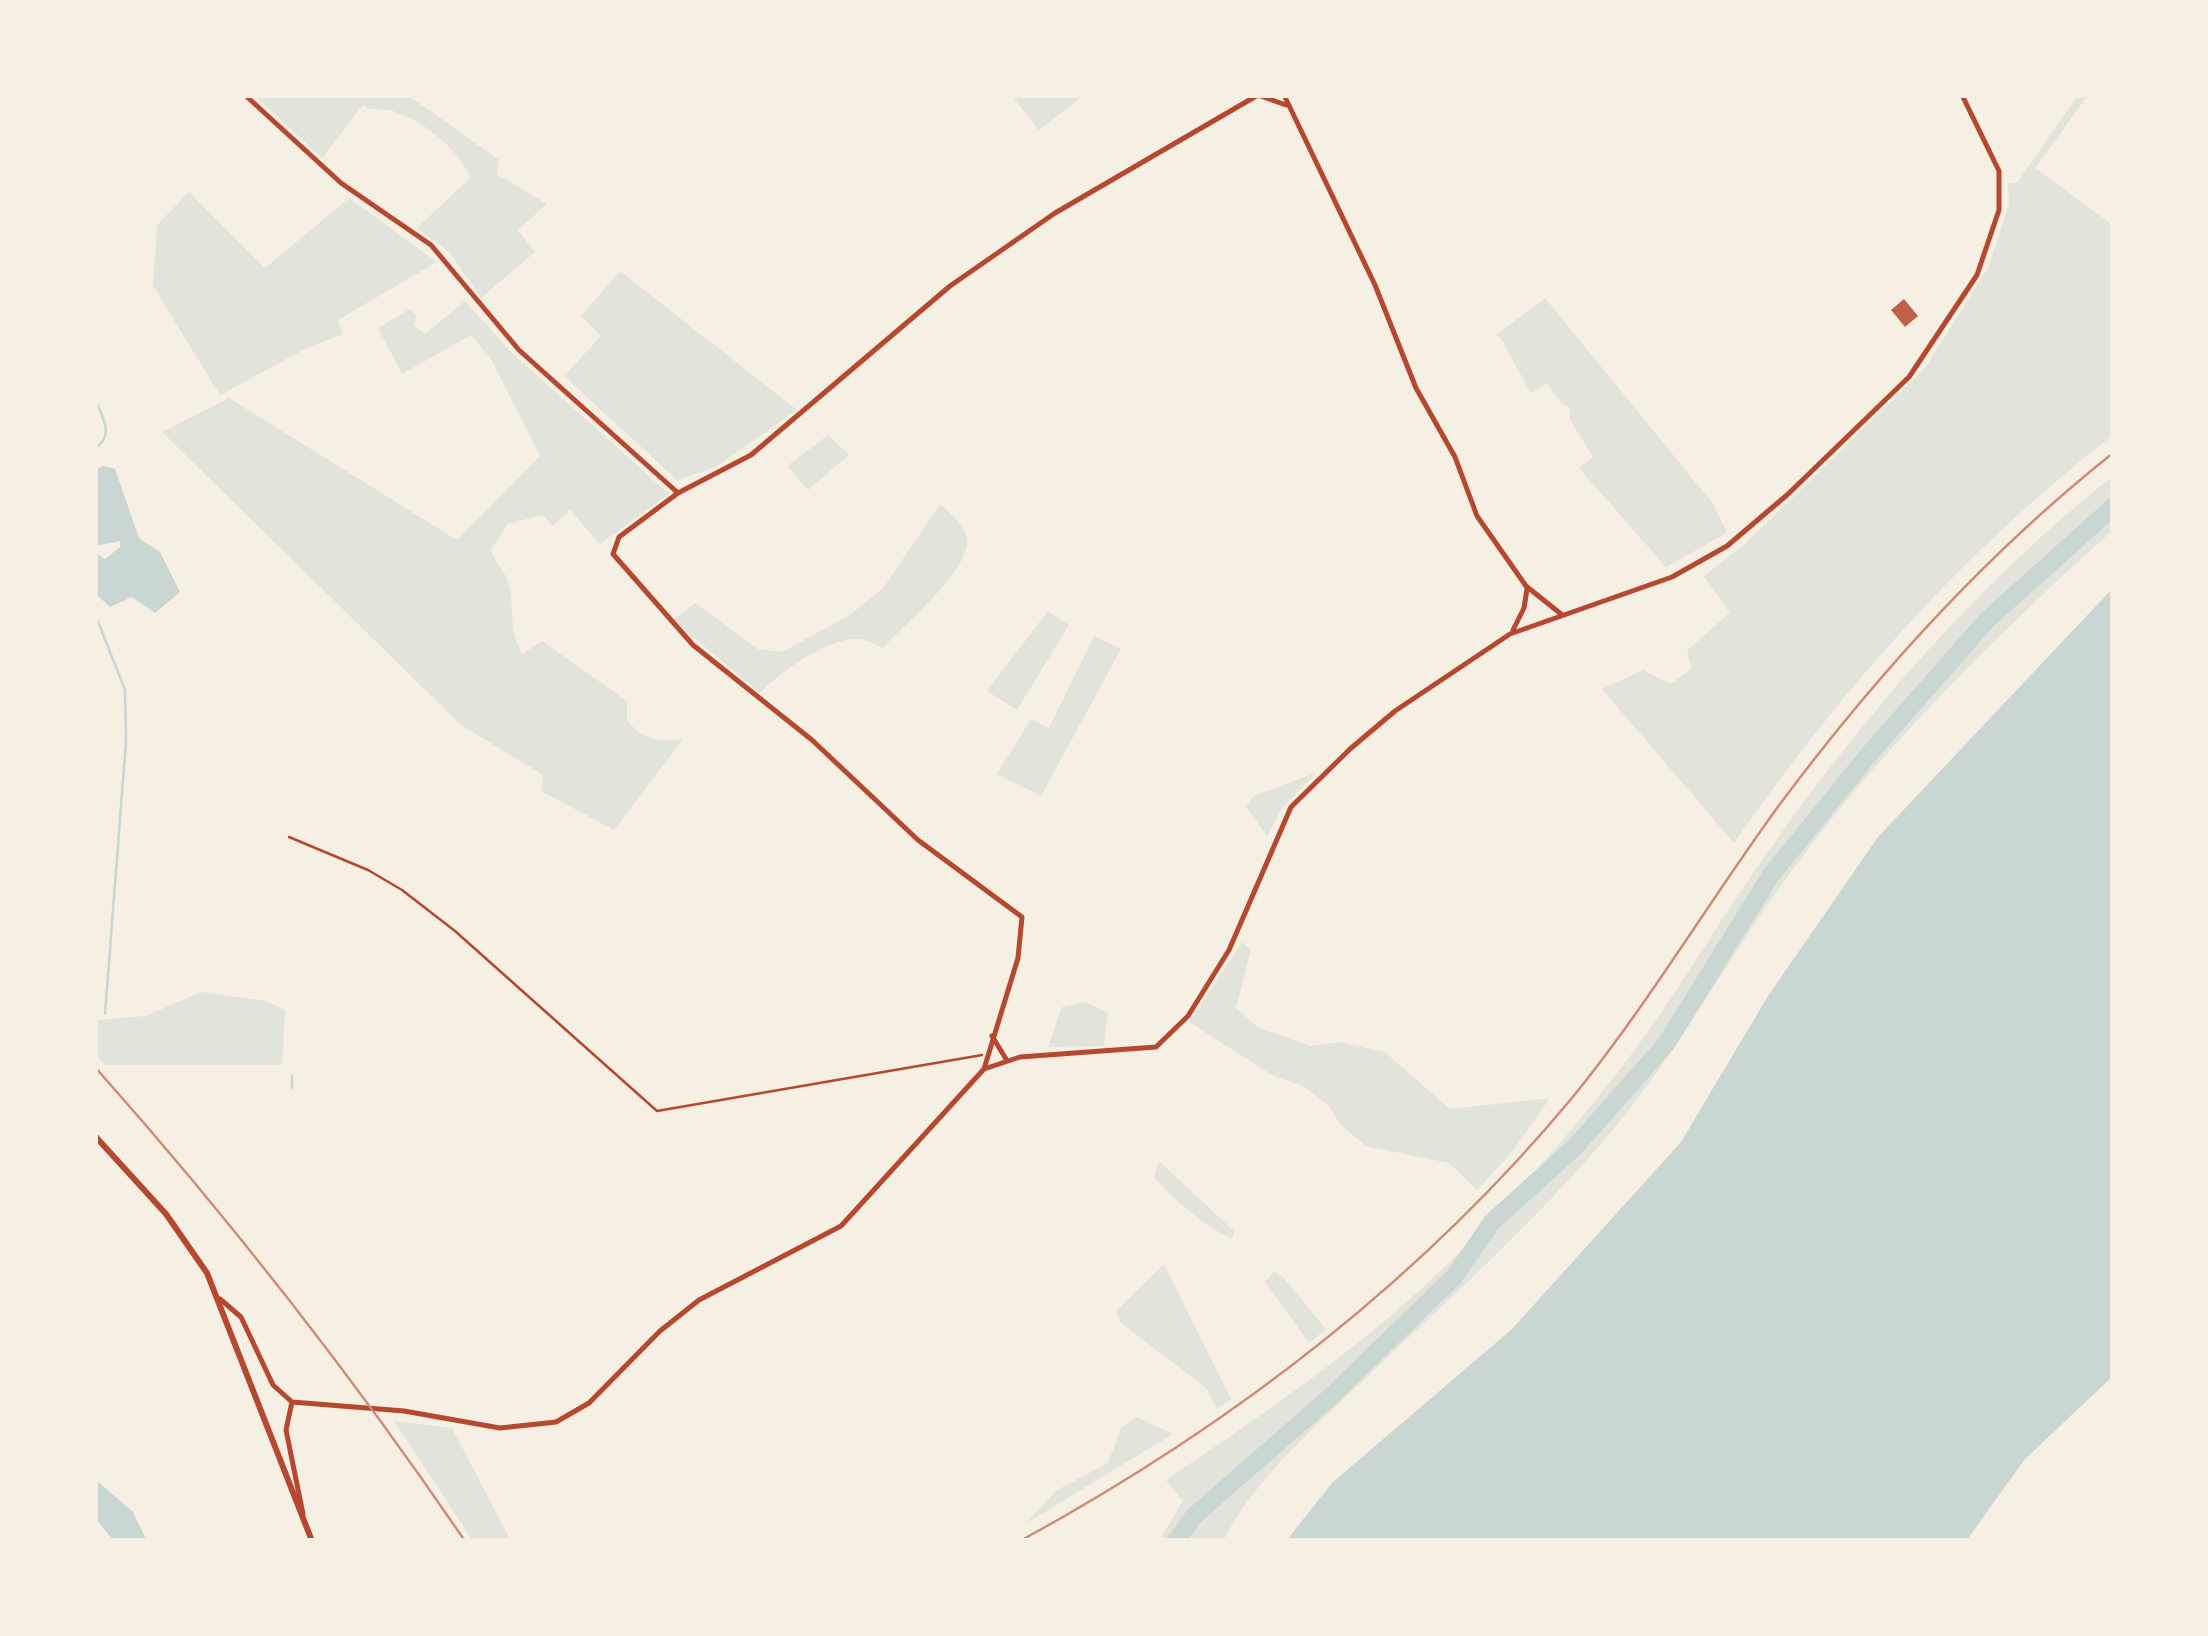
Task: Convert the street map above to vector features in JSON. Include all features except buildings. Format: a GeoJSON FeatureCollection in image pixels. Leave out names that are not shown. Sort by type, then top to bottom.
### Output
{"type":"FeatureCollection","features":[{"type":"Feature","properties":{"kind":"street"},"geometry":{"type":"LineString","coordinates":[[984,1068],[1022,943],[1024,922],[1019,912],[940,858],[812,740],[692,645],[613,554],[618,537],[678,493],[751,455],[950,286],[1043,222],[1258,95],[1286,104]]}},
{"type":"Feature","properties":{"kind":"street"},"geometry":{"type":"LineString","coordinates":[[1284,95],[1375,285],[1416,388],[1455,457],[1477,516],[1526,586],[1561,614]]}},
{"type":"Feature","properties":{"kind":"street"},"geometry":{"type":"LineString","coordinates":[[220,1299],[241,1317],[273,1385],[292,1402],[391,1410],[523,1429],[570,1416],[699,1300],[841,1226],[984,1068],[1006,1059],[1145,1051],[1168,1038],[1200,999],[1243,925],[1278,829],[1292,807],[1381,722],[1510,634],[1672,577],[1727,546],[1787,495],[1909,377],[1977,275],[2000,210],[2000,170],[1962,95]]}},
{"type":"Feature","properties":{"kind":"street"},"geometry":{"type":"LineString","coordinates":[[249,96],[341,182],[431,246],[519,350],[678,493]]}},
{"type":"Feature","properties":{"kind":"street"},"geometry":{"type":"LineString","coordinates":[[1510,634],[1524,608],[1526,586]]}},
{"type":"Feature","properties":{"kind":"street"},"geometry":{"type":"LineString","coordinates":[[992,1036],[1006,1059]]}},
{"type":"Feature","properties":{"kind":"street"},"geometry":{"type":"LineString","coordinates":[[95,1136],[189,1244],[220,1299],[312,1541]]}},
{"type":"Feature","properties":{"kind":"street"},"geometry":{"type":"LineString","coordinates":[[292,1402],[286,1430],[303,1514]]}},
{"type":"Feature","properties":{"kind":"path"},"geometry":{"type":"LineString","coordinates":[[289,837],[368,870],[411,898],[455,931],[658,1112],[988,1052]]}},
{"type":"Feature","properties":{"kind":"shaded area"},"geometry":{"type":"Polygon","coordinates":[[[404,95],[499,160],[497,174],[547,204],[518,230],[535,252],[481,298],[450,253],[417,228],[471,177],[439,137],[405,116],[363,105],[322,158],[255,96],[404,95]]]}},
{"type":"Feature","properties":{"kind":"shaded area"},"geometry":{"type":"Polygon","coordinates":[[[1011,95],[1084,95],[1039,130],[1011,95]]]}},
{"type":"Feature","properties":{"kind":"shaded area"},"geometry":{"type":"Polygon","coordinates":[[[2078,95],[2088,95],[2035,168],[2113,225],[2113,435],[2006,526],[1908,625],[1817,731],[1734,843],[1602,689],[1643,670],[1670,684],[1692,669],[1687,650],[1730,613],[1704,576],[1745,544],[1925,368],[1989,266],[2009,204],[2008,183],[2017,183],[2078,95]]]}},
{"type":"Feature","properties":{"kind":"shaded area"},"geometry":{"type":"Polygon","coordinates":[[[189,192],[265,268],[349,198],[437,262],[338,320],[343,334],[307,348],[220,395],[153,286],[157,225],[189,192]]]}},
{"type":"Feature","properties":{"kind":"shaded area"},"geometry":{"type":"Polygon","coordinates":[[[620,271],[797,410],[716,467],[677,480],[564,376],[601,336],[581,316],[620,271]]]}},
{"type":"Feature","properties":{"kind":"shaded area"},"geometry":{"type":"Polygon","coordinates":[[[1545,298],[1714,505],[1727,533],[1666,567],[1579,468],[1593,457],[1570,420],[1570,408],[1562,404],[1547,383],[1531,393],[1500,337],[1494,336],[1545,298]]]}},
{"type":"Feature","properties":{"kind":"shaded area"},"geometry":{"type":"Polygon","coordinates":[[[465,301],[512,353],[669,494],[600,544],[570,510],[553,526],[542,515],[508,524],[491,550],[507,579],[515,635],[522,654],[542,641],[627,701],[627,720],[639,732],[659,740],[683,739],[614,830],[541,791],[543,775],[461,725],[162,432],[229,398],[457,540],[540,456],[490,357],[471,335],[402,374],[378,328],[410,309],[416,315],[414,326],[425,334],[465,301]]]}},
{"type":"Feature","properties":{"kind":"shaded area"},"geometry":{"type":"Polygon","coordinates":[[[828,435],[849,455],[808,490],[787,466],[828,435]]]}},
{"type":"Feature","properties":{"kind":"shaded area"},"geometry":{"type":"Polygon","coordinates":[[[103,466],[115,469],[139,538],[160,552],[180,592],[155,613],[132,597],[110,607],[96,594],[95,552],[105,559],[120,547],[120,541],[95,546],[95,470],[103,466]]]}},
{"type":"Feature","properties":{"kind":"shaded area"},"geometry":{"type":"Polygon","coordinates":[[[2113,476],[2113,530],[1983,652],[1862,783],[1788,876],[1681,1037],[1584,1164],[1288,1453],[1252,1495],[1223,1541],[1159,1541],[1183,1501],[1166,1480],[1360,1341],[1420,1290],[1498,1212],[1572,1129],[1637,1047],[1758,866],[1878,708],[2014,562],[2113,476]]]}},
{"type":"Feature","properties":{"kind":"shaded area"},"geometry":{"type":"Polygon","coordinates":[[[940,504],[964,531],[964,555],[946,583],[883,648],[860,639],[835,643],[792,666],[760,693],[673,620],[695,603],[758,649],[782,652],[850,615],[884,587],[940,504]]]}},
{"type":"Feature","properties":{"kind":"shaded area"},"geometry":{"type":"Polygon","coordinates":[[[2113,588],[2113,1376],[2025,1459],[1966,1541],[1286,1541],[1332,1483],[1512,1329],[1681,1142],[1768,996],[1878,837],[2113,588]]]}},
{"type":"Feature","properties":{"kind":"shaded area"},"geometry":{"type":"Polygon","coordinates":[[[1048,611],[1069,625],[1017,710],[987,691],[1048,611]]]}},
{"type":"Feature","properties":{"kind":"shaded area"},"geometry":{"type":"Polygon","coordinates":[[[1094,636],[1121,649],[1041,796],[997,774],[1031,719],[1049,728],[1094,636]]]}},
{"type":"Feature","properties":{"kind":"shaded area"},"geometry":{"type":"Polygon","coordinates":[[[1316,773],[1283,807],[1267,836],[1246,807],[1253,796],[1316,773]]]}},
{"type":"Feature","properties":{"kind":"shaded area"},"geometry":{"type":"Polygon","coordinates":[[[1242,942],[1251,949],[1236,1008],[1258,1027],[1310,1046],[1340,1042],[1385,1052],[1450,1109],[1550,1098],[1513,1151],[1477,1190],[1449,1163],[1366,1146],[1341,1125],[1327,1104],[1301,1085],[1275,1077],[1189,1022],[1242,942]]]}},
{"type":"Feature","properties":{"kind":"shaded area"},"geometry":{"type":"Polygon","coordinates":[[[202,992],[265,1001],[285,1010],[282,1065],[105,1065],[95,1054],[95,1020],[145,1016],[202,992]]]}},
{"type":"Feature","properties":{"kind":"shaded area"},"geometry":{"type":"Polygon","coordinates":[[[1086,1002],[1108,1013],[1104,1046],[1048,1047],[1062,1007],[1086,1002]]]}},
{"type":"Feature","properties":{"kind":"shaded area"},"geometry":{"type":"Polygon","coordinates":[[[1159,1161],[1234,1231],[1232,1239],[1200,1220],[1162,1186],[1154,1177],[1159,1161]]]}},
{"type":"Feature","properties":{"kind":"shaded area"},"geometry":{"type":"Polygon","coordinates":[[[1164,1264],[1231,1399],[1217,1409],[1206,1388],[1120,1322],[1116,1311],[1164,1264]]]}},
{"type":"Feature","properties":{"kind":"shaded area"},"geometry":{"type":"Polygon","coordinates":[[[1274,1272],[1282,1276],[1326,1329],[1309,1343],[1265,1282],[1274,1272]]]}},
{"type":"Feature","properties":{"kind":"shaded area"},"geometry":{"type":"Polygon","coordinates":[[[1136,1417],[1173,1434],[1025,1524],[1057,1490],[1108,1463],[1121,1428],[1136,1417]]]}},
{"type":"Feature","properties":{"kind":"shaded area"},"geometry":{"type":"Polygon","coordinates":[[[394,1421],[452,1428],[511,1541],[473,1541],[394,1421]]]}},
{"type":"Feature","properties":{"kind":"shaded area"},"geometry":{"type":"Polygon","coordinates":[[[95,1479],[133,1512],[147,1541],[114,1541],[95,1518],[95,1479]]]}},
{"type":"Feature","properties":{"kind":"waterway"},"geometry":{"type":"LineString","coordinates":[[95,399],[106,432],[95,449]]}},
{"type":"Feature","properties":{"kind":"waterway"},"geometry":{"type":"LineString","coordinates":[[1176,1541],[1194,1516],[1329,1398],[1454,1277],[1492,1222],[1575,1147],[1666,1044],[1771,875],[1870,753],[1987,620],[2113,507]]}},
{"type":"Feature","properties":{"kind":"waterway"},"geometry":{"type":"LineString","coordinates":[[95,614],[125,690],[126,741],[105,1014]]}},
{"type":"Feature","properties":{"kind":"waterway"},"geometry":{"type":"LineString","coordinates":[[292,1076],[292,1088]]}},
{"type":"Feature","properties":{"kind":"railway"},"geometry":{"type":"LineString","coordinates":[[1020,1541],[1098,1497],[1247,1399],[1317,1346],[1450,1229],[1513,1165],[1600,1063],[1780,804],[1895,662],[1977,574],[2113,453]]}},
{"type":"Feature","properties":{"kind":"railway"},"geometry":{"type":"LineString","coordinates":[[95,1067],[288,1298],[465,1541]]}}]}
